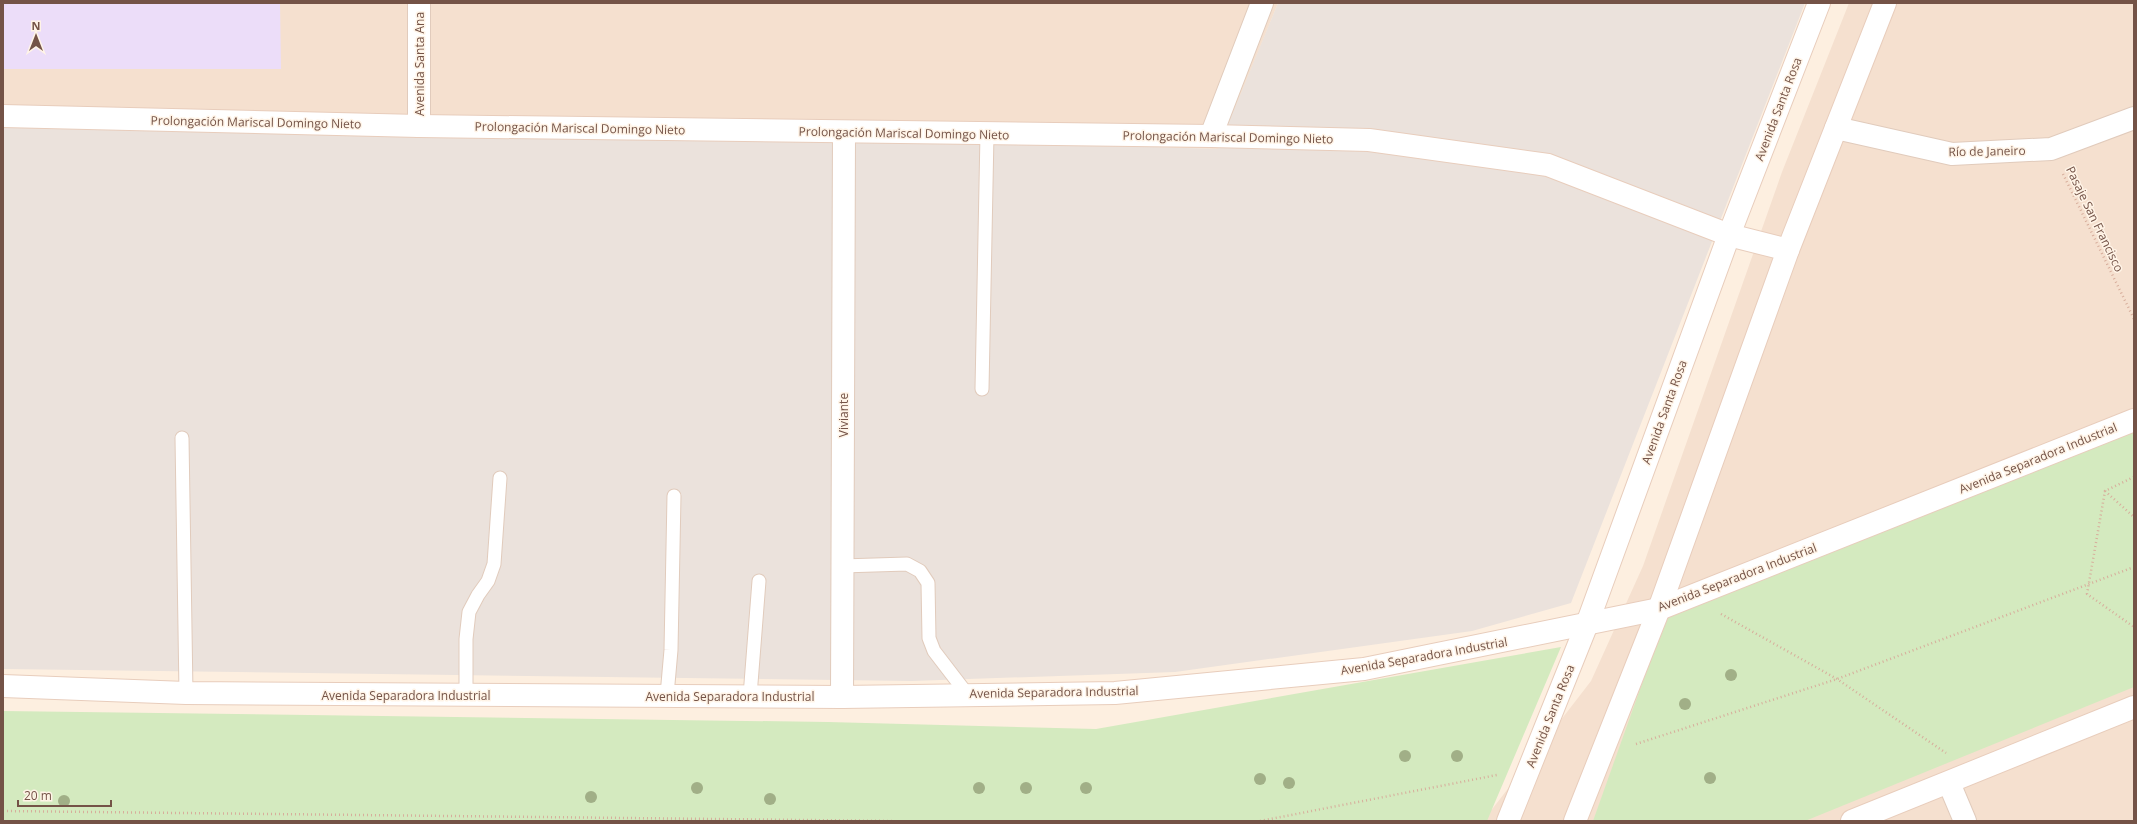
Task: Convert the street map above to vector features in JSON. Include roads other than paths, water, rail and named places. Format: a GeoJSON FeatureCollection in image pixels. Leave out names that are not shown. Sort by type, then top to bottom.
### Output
{"type":"FeatureCollection","features":[{"type":"Feature","properties":{"kind":"main road","name":"Avenida Santa Ana"},"geometry":{"type":"LineString","coordinates":[[419,3],[419,126]]}},
{"type":"Feature","properties":{"kind":"main road"},"geometry":{"type":"LineString","coordinates":[[1212,136],[1262,3]]}},
{"type":"Feature","properties":{"kind":"main road","name":"Avenida Santa Rosa"},"geometry":{"type":"LineString","coordinates":[[1508,821],[1587,624],[1729,235],[1819,3]]}},
{"type":"Feature","properties":{"kind":"main road"},"geometry":{"type":"LineString","coordinates":[[1575,821],[1659,609],[1788,250],[1885,3]]}},
{"type":"Feature","properties":{"kind":"main road","name":"Prolongación Mariscal Domingo Nieto"},"geometry":{"type":"LineString","coordinates":[[3,116],[419,126],[844,133],[1212,136],[1369,140],[1548,165],[1729,235],[1788,250]]}},
{"type":"Feature","properties":{"kind":"main road","name":"Río de Janeiro"},"geometry":{"type":"LineString","coordinates":[[1836,128],[1952,154],[2051,149],[2134,118]]}},
{"type":"Feature","properties":{"kind":"main road","name":"Viviante"},"geometry":{"type":"LineString","coordinates":[[842,697],[844,133]]}},
{"type":"Feature","properties":{"kind":"main road","name":"Avenida Separadora Industrial"},"geometry":{"type":"LineString","coordinates":[[3,686],[186,693],[466,696],[668,695],[842,697],[1115,693],[1364,669],[1659,609],[2134,420]]}},
{"type":"Feature","properties":{"kind":"main road"},"geometry":{"type":"LineString","coordinates":[[1852,821],[1974,773],[2134,707]]}},
{"type":"Feature","properties":{"kind":"main road"},"geometry":{"type":"LineString","coordinates":[[1949,783],[1965,821]]}},
{"type":"Feature","properties":{"kind":"lane"},"geometry":{"type":"LineString","coordinates":[[982,389],[987,134]]}},
{"type":"Feature","properties":{"kind":"lane"},"geometry":{"type":"LineString","coordinates":[[182,438],[186,693]]}},
{"type":"Feature","properties":{"kind":"lane"},"geometry":{"type":"LineString","coordinates":[[466,696],[466,639],[469,612],[478,595],[488,581],[494,564],[500,478]]}},
{"type":"Feature","properties":{"kind":"lane"},"geometry":{"type":"LineString","coordinates":[[668,695],[674,496]]}},
{"type":"Feature","properties":{"kind":"lane"},"geometry":{"type":"LineString","coordinates":[[842,566],[907,564],[920,570],[928,584],[928,638],[934,651],[967,694]]}},
{"type":"Feature","properties":{"kind":"lane"},"geometry":{"type":"LineString","coordinates":[[750,696],[759,581]]}}]}
